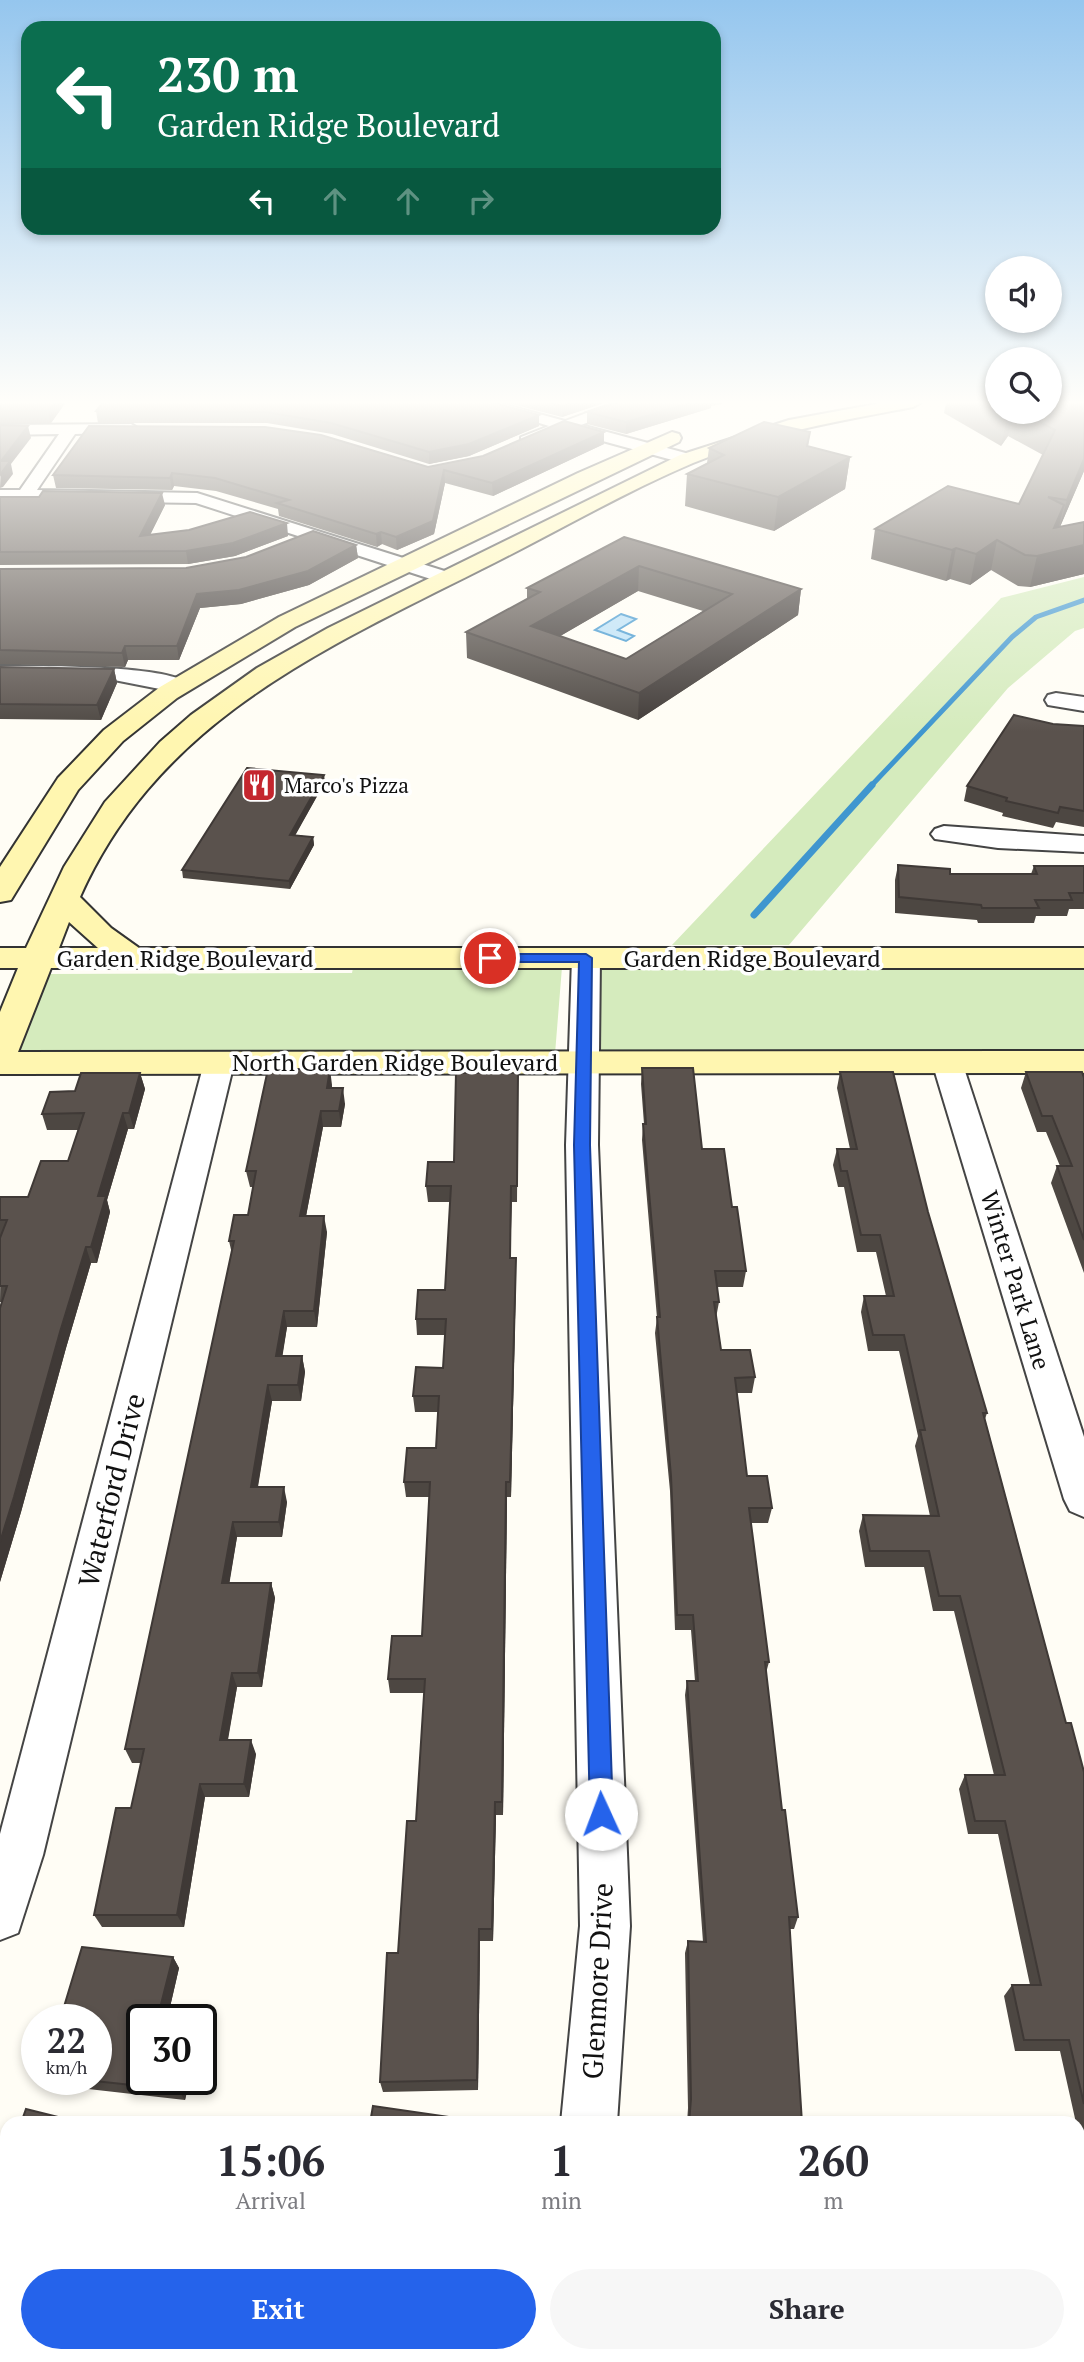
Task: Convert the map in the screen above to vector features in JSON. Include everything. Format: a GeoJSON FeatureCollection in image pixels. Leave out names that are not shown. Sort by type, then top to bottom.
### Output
{"type":"FeatureCollection","features":[{"type":"Feature","properties":{"kind":"main road"},"geometry":{"type":"LineString","coordinates":[[0,893],[29,840],[69,783],[124,728],[154,705],[250,641],[514,512]]}},
{"type":"Feature","properties":{"kind":"main road"},"geometry":{"type":"LineString","coordinates":[[0,1052],[64,898],[93,841],[145,774],[212,711],[290,657],[580,512]]}},
{"type":"Feature","properties":{"kind":"main road"},"geometry":{"type":"LineString","coordinates":[[145,774],[118,770],[113,765],[113,759],[149,722],[154,705]]}},
{"type":"Feature","properties":{"kind":"main road"},"geometry":{"type":"LineString","coordinates":[[64,898],[100,935],[132,958]]}},
{"type":"Feature","properties":{"kind":"main road","name":"Garden Ridge Boulevard"},"geometry":{"type":"LineString","coordinates":[[0,958],[1084,958]]}},
{"type":"Feature","properties":{"kind":"main road","name":"North Garden Ridge Boulevard"},"geometry":{"type":"LineString","coordinates":[[0,1063],[1084,1062]]}},
{"type":"Feature","properties":{"kind":"street"},"geometry":{"type":"LineString","coordinates":[[242,512],[447,578]]}},
{"type":"Feature","properties":{"kind":"street"},"geometry":{"type":"LineString","coordinates":[[282,548],[314,535]]}},
{"type":"Feature","properties":{"kind":"street"},"geometry":{"type":"LineString","coordinates":[[0,672],[109,673],[180,686]]}},
{"type":"Feature","properties":{"kind":"street"},"geometry":{"type":"LineString","coordinates":[[1056,700],[1084,704]]}},
{"type":"Feature","properties":{"kind":"street"},"geometry":{"type":"LineString","coordinates":[[944,834],[998,840],[1084,844]]}},
{"type":"Feature","properties":{"kind":"street","name":"Glenmore Drive"},"geometry":{"type":"LineString","coordinates":[[586,958],[582,1061],[605,1926],[590,2116]]}},
{"type":"Feature","properties":{"kind":"street","name":"Winter Park Lane"},"geometry":{"type":"LineString","coordinates":[[947,1062],[1084,1499]]}},
{"type":"Feature","properties":{"kind":"street","name":"Waterford Drive"},"geometry":{"type":"LineString","coordinates":[[0,1915],[19,1855],[219,1063]]}},
{"type":"Feature","properties":{"kind":"green space"},"geometry":{"type":"Polygon","coordinates":[[[1084,577],[1084,628],[1075,631],[1008,688],[789,945],[672,945],[1001,598],[1084,577]]]}},
{"type":"Feature","properties":{"kind":"green space"},"geometry":{"type":"Polygon","coordinates":[[[562,967],[555,1054],[14,1055],[46,974],[352,973],[353,968],[562,967]]]}},
{"type":"Feature","properties":{"kind":"green space"},"geometry":{"type":"Polygon","coordinates":[[[1084,967],[1084,1053],[599,1054],[600,968],[1084,967]]]}},
{"type":"Feature","properties":{"kind":"water"},"geometry":{"type":"Polygon","coordinates":[[[621,614],[636,619],[618,630],[634,636],[626,641],[595,630],[621,614]]]}},
{"type":"Feature","properties":{"kind":"building"},"geometry":{"type":"Polygon","coordinates":[[[0,512],[152,512],[140,536],[189,530],[249,512],[287,523],[233,543],[186,551],[0,552],[0,512]]]}},
{"type":"Feature","properties":{"kind":"building"},"geometry":{"type":"Polygon","coordinates":[[[306,512],[435,512],[433,521],[396,537],[381,532],[376,534],[306,512]]]}},
{"type":"Feature","properties":{"kind":"building"},"geometry":{"type":"Polygon","coordinates":[[[903,512],[1061,512],[1054,528],[1084,522],[1084,545],[1037,556],[1025,555],[997,540],[976,554],[956,548],[952,550],[875,529],[903,512]]]}},
{"type":"Feature","properties":{"kind":"building"},"geometry":{"type":"Polygon","coordinates":[[[313,531],[356,545],[308,571],[239,590],[197,594],[177,646],[125,646],[122,653],[0,650],[0,569],[186,568],[246,557],[313,531]]]}},
{"type":"Feature","properties":{"kind":"building"},"geometry":{"type":"Polygon","coordinates":[[[624,537],[801,589],[639,693],[466,632],[540,592],[527,588],[624,537]],[[639,566],[531,626],[626,659],[732,594],[639,566]]]}},
{"type":"Feature","properties":{"kind":"building"},"geometry":{"type":"Polygon","coordinates":[[[0,667],[114,669],[97,705],[0,704],[0,667]]]}},
{"type":"Feature","properties":{"kind":"building"},"geometry":{"type":"Polygon","coordinates":[[[1014,715],[1053,724],[1084,726],[1084,811],[1060,807],[1058,813],[1006,801],[1007,798],[967,786],[1014,715]]]}},
{"type":"Feature","properties":{"kind":"building"},"geometry":{"type":"Polygon","coordinates":[[[247,768],[324,775],[290,835],[313,837],[289,881],[182,870],[247,768]]]}},
{"type":"Feature","properties":{"kind":"building"},"geometry":{"type":"Polygon","coordinates":[[[898,865],[950,869],[950,874],[1037,874],[1034,866],[1084,866],[1084,893],[1069,893],[1072,900],[1035,900],[1039,908],[982,908],[981,905],[899,897],[898,865]]]}},
{"type":"Feature","properties":{"kind":"building"},"geometry":{"type":"Polygon","coordinates":[[[642,1068],[693,1068],[702,1149],[724,1149],[732,1207],[737,1207],[746,1271],[715,1271],[719,1302],[714,1302],[721,1350],[750,1350],[755,1377],[735,1378],[747,1476],[767,1476],[772,1508],[749,1508],[769,1662],[765,1662],[782,1810],[785,1810],[798,1917],[789,1917],[802,2116],[690,2116],[688,1941],[706,1942],[687,1681],[698,1681],[693,1615],[677,1615],[671,1476],[657,1317],[660,1317],[643,1124],[646,1124],[642,1068]]]}},
{"type":"Feature","properties":{"kind":"building"},"geometry":{"type":"Polygon","coordinates":[[[268,1069],[330,1069],[327,1088],[343,1088],[339,1111],[321,1111],[300,1216],[324,1216],[314,1311],[284,1311],[276,1356],[302,1356],[298,1385],[268,1385],[251,1487],[284,1487],[279,1522],[233,1522],[222,1583],[271,1583],[258,1673],[232,1673],[220,1740],[251,1740],[244,1784],[200,1784],[177,1915],[94,1915],[116,1808],[131,1808],[144,1749],[125,1749],[234,1241],[229,1241],[234,1215],[248,1215],[256,1171],[246,1171],[268,1069]]]}},
{"type":"Feature","properties":{"kind":"building"},"geometry":{"type":"Polygon","coordinates":[[[840,1072],[893,1072],[928,1212],[987,1413],[983,1413],[1066,1723],[1071,1723],[1084,1772],[1084,2104],[1069,2040],[1024,2040],[1012,1985],[1041,1985],[1005,1821],[975,1821],[965,1775],[1005,1775],[960,1596],[939,1596],[929,1551],[870,1551],[863,1515],[939,1516],[920,1430],[925,1430],[904,1335],[873,1335],[864,1296],[894,1296],[880,1235],[861,1235],[847,1171],[841,1171],[837,1149],[857,1149],[840,1072]]]}},
{"type":"Feature","properties":{"kind":"building"},"geometry":{"type":"Polygon","coordinates":[[[1026,1072],[1082,1072],[1084,1240],[1057,1166],[1072,1166],[1052,1116],[1042,1116],[1026,1072]]]}},
{"type":"Feature","properties":{"kind":"building"},"geometry":{"type":"Polygon","coordinates":[[[81,1073],[140,1073],[129,1113],[123,1113],[98,1196],[106,1196],[91,1247],[86,1247],[0,1542],[0,1308],[7,1286],[0,1286],[0,1238],[7,1220],[0,1220],[0,1197],[28,1197],[41,1161],[68,1161],[84,1113],[42,1114],[50,1092],[75,1091],[81,1073]]]}},
{"type":"Feature","properties":{"kind":"building"},"geometry":{"type":"Polygon","coordinates":[[[456,1073],[518,1073],[517,1186],[511,1186],[510,1258],[516,1258],[510,1482],[506,1482],[502,1802],[495,1802],[492,1929],[479,1929],[477,2080],[380,2082],[387,1953],[398,1953],[407,1821],[416,1821],[425,1679],[388,1679],[392,1636],[422,1636],[430,1482],[404,1482],[407,1448],[436,1448],[439,1396],[413,1396],[416,1367],[443,1368],[446,1319],[416,1319],[418,1290],[445,1290],[451,1186],[426,1186],[428,1162],[454,1162],[456,1073]]]}},
{"type":"Feature","properties":{"kind":"building"},"geometry":{"type":"Polygon","coordinates":[[[82,1947],[173,1957],[161,2004],[126,2004],[126,2084],[112,2083],[112,2004],[65,2004],[82,1947]]]}},
{"type":"Feature","properties":{"kind":"building"},"geometry":{"type":"Polygon","coordinates":[[[373,2106],[442,2116],[371,2116],[373,2106]]]}},
{"type":"Feature","properties":{"kind":"building"},"geometry":{"type":"Polygon","coordinates":[[[26,2109],[54,2116],[24,2116],[26,2109]]]}},
{"type":"Feature","properties":{"kind":"waterway"},"geometry":{"type":"LineString","coordinates":[[870,787],[1012,637],[1036,617],[1084,600]]}},
{"type":"Feature","properties":{"kind":"waterway"},"geometry":{"type":"LineString","coordinates":[[754,915],[872,785]]}},
{"type":"Feature","properties":{"kind":"place","name":"Marco's Pizza"},"geometry":{"type":"Point","coordinates":[259,785]}},
{"type":"Feature","properties":{"kind":"route"},"geometry":{"type":"LineString","coordinates":[[490,958],[586,958],[582,1145],[601,1814]]}}]}
